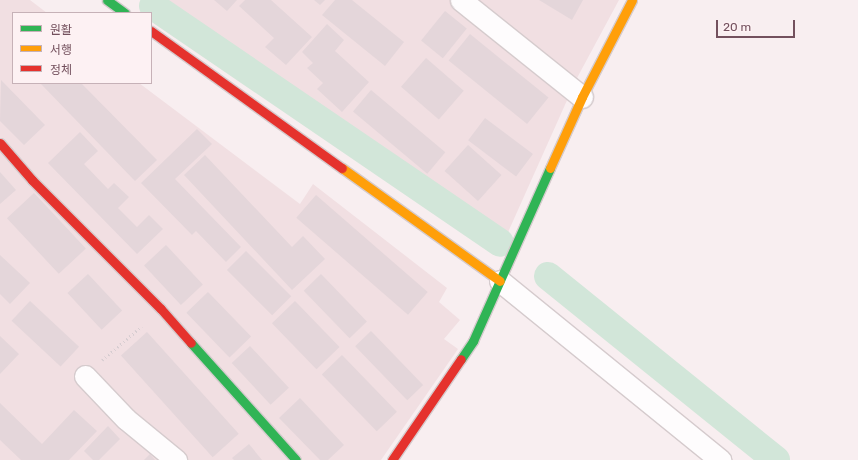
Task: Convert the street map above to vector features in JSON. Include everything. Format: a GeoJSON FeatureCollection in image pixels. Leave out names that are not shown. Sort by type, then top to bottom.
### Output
{"type":"FeatureCollection","features":[{"type":"Feature","properties":{"kind":"street"},"geometry":{"type":"LineString","coordinates":[[107,0],[124,12]]}},
{"type":"Feature","properties":{"kind":"street"},"geometry":{"type":"LineString","coordinates":[[461,0],[582,97]]}},
{"type":"Feature","properties":{"kind":"street"},"geometry":{"type":"LineString","coordinates":[[392,460],[473,341],[582,97],[632,0]]}},
{"type":"Feature","properties":{"kind":"street"},"geometry":{"type":"LineString","coordinates":[[152,32],[500,281],[720,460]]}},
{"type":"Feature","properties":{"kind":"street"},"geometry":{"type":"LineString","coordinates":[[0,143],[32,180],[161,309],[296,460]]}},
{"type":"Feature","properties":{"kind":"street"},"geometry":{"type":"LineString","coordinates":[[85,376],[126,419],[176,460]]}},
{"type":"Feature","properties":{"kind":"path"},"geometry":{"type":"LineString","coordinates":[[85,376],[161,309]]}},
{"type":"Feature","properties":{"kind":"shaded area"},"geometry":{"type":"Polygon","coordinates":[[[0,0],[30,0],[46,12],[12,12],[12,84],[140,84],[300,204],[313,184],[447,288],[439,302],[460,320],[444,339],[458,349],[381,460],[0,460],[0,0]]]}},
{"type":"Feature","properties":{"kind":"shaded area"},"geometry":{"type":"Polygon","coordinates":[[[152,0],[619,0],[577,78],[505,239],[322,118],[152,0]]]}},
{"type":"Feature","properties":{"kind":"building"},"geometry":{"type":"Polygon","coordinates":[[[214,0],[237,0],[227,11],[214,0]]]}},
{"type":"Feature","properties":{"kind":"building"},"geometry":{"type":"Polygon","coordinates":[[[245,0],[271,0],[312,37],[286,65],[265,47],[274,38],[239,6],[245,0]]]}},
{"type":"Feature","properties":{"kind":"building"},"geometry":{"type":"Polygon","coordinates":[[[314,0],[325,0],[320,5],[314,0]]]}},
{"type":"Feature","properties":{"kind":"building"},"geometry":{"type":"Polygon","coordinates":[[[335,0],[352,0],[404,42],[385,66],[322,15],[335,0]]]}},
{"type":"Feature","properties":{"kind":"building"},"geometry":{"type":"Polygon","coordinates":[[[539,0],[583,0],[572,20],[539,0]]]}},
{"type":"Feature","properties":{"kind":"building"},"geometry":{"type":"Polygon","coordinates":[[[445,11],[467,29],[443,58],[421,41],[445,11]]]}},
{"type":"Feature","properties":{"kind":"building"},"geometry":{"type":"Polygon","coordinates":[[[327,24],[344,40],[335,51],[369,82],[342,112],[317,89],[323,83],[307,68],[313,63],[302,52],[327,24]]]}},
{"type":"Feature","properties":{"kind":"building"},"geometry":{"type":"Polygon","coordinates":[[[470,34],[548,98],[527,124],[449,60],[470,34]]]}},
{"type":"Feature","properties":{"kind":"building"},"geometry":{"type":"Polygon","coordinates":[[[426,58],[464,91],[439,119],[401,87],[426,58]]]}},
{"type":"Feature","properties":{"kind":"building"},"geometry":{"type":"Polygon","coordinates":[[[1,80],[45,125],[24,145],[0,121],[1,80]]]}},
{"type":"Feature","properties":{"kind":"building"},"geometry":{"type":"Polygon","coordinates":[[[41,84],[82,84],[157,160],[135,181],[41,84]]]}},
{"type":"Feature","properties":{"kind":"building"},"geometry":{"type":"Polygon","coordinates":[[[371,90],[445,152],[427,174],[353,111],[371,90]]]}},
{"type":"Feature","properties":{"kind":"building"},"geometry":{"type":"Polygon","coordinates":[[[485,118],[533,154],[516,176],[468,140],[485,118]]]}},
{"type":"Feature","properties":{"kind":"building"},"geometry":{"type":"Polygon","coordinates":[[[197,129],[212,144],[175,179],[241,247],[226,262],[196,231],[192,235],[141,183],[197,129]]]}},
{"type":"Feature","properties":{"kind":"building"},"geometry":{"type":"Polygon","coordinates":[[[80,132],[98,151],[84,164],[108,189],[114,183],[129,197],[118,208],[137,227],[149,215],[163,229],[137,254],[48,163],[80,132]]]}},
{"type":"Feature","properties":{"kind":"building"},"geometry":{"type":"Polygon","coordinates":[[[468,145],[501,175],[478,201],[445,171],[468,145]]]}},
{"type":"Feature","properties":{"kind":"building"},"geometry":{"type":"Polygon","coordinates":[[[205,155],[292,247],[303,236],[325,259],[292,290],[184,175],[205,155]]]}},
{"type":"Feature","properties":{"kind":"building"},"geometry":{"type":"Polygon","coordinates":[[[0,172],[16,190],[0,204],[0,172]]]}},
{"type":"Feature","properties":{"kind":"building"},"geometry":{"type":"Polygon","coordinates":[[[34,193],[86,249],[59,274],[7,218],[34,193]]]}},
{"type":"Feature","properties":{"kind":"building"},"geometry":{"type":"Polygon","coordinates":[[[316,195],[428,292],[408,315],[296,218],[316,195]]]}},
{"type":"Feature","properties":{"kind":"building"},"geometry":{"type":"Polygon","coordinates":[[[166,245],[203,284],[181,305],[144,265],[166,245]]]}},
{"type":"Feature","properties":{"kind":"building"},"geometry":{"type":"Polygon","coordinates":[[[246,251],[291,296],[272,315],[227,270],[246,251]]]}},
{"type":"Feature","properties":{"kind":"building"},"geometry":{"type":"Polygon","coordinates":[[[0,255],[30,283],[10,304],[0,294],[0,255]]]}},
{"type":"Feature","properties":{"kind":"building"},"geometry":{"type":"Polygon","coordinates":[[[88,274],[122,311],[102,330],[68,293],[88,274]]]}},
{"type":"Feature","properties":{"kind":"building"},"geometry":{"type":"Polygon","coordinates":[[[321,274],[367,321],[350,338],[304,291],[321,274]]]}},
{"type":"Feature","properties":{"kind":"building"},"geometry":{"type":"Polygon","coordinates":[[[208,292],[251,337],[229,357],[186,313],[208,292]]]}},
{"type":"Feature","properties":{"kind":"building"},"geometry":{"type":"Polygon","coordinates":[[[30,301],[79,347],[61,366],[12,321],[30,301]]]}},
{"type":"Feature","properties":{"kind":"building"},"geometry":{"type":"Polygon","coordinates":[[[295,301],[339,347],[316,369],[272,323],[295,301]]]}},
{"type":"Feature","properties":{"kind":"building"},"geometry":{"type":"Polygon","coordinates":[[[371,331],[423,385],[407,400],[355,346],[371,331]]]}},
{"type":"Feature","properties":{"kind":"building"},"geometry":{"type":"Polygon","coordinates":[[[147,332],[239,434],[213,457],[121,355],[147,332]]]}},
{"type":"Feature","properties":{"kind":"building"},"geometry":{"type":"Polygon","coordinates":[[[0,336],[19,354],[0,374],[0,336]]]}},
{"type":"Feature","properties":{"kind":"building"},"geometry":{"type":"Polygon","coordinates":[[[250,346],[289,388],[271,405],[232,363],[250,346]]]}},
{"type":"Feature","properties":{"kind":"building"},"geometry":{"type":"Polygon","coordinates":[[[342,355],[397,412],[377,431],[322,374],[342,355]]]}},
{"type":"Feature","properties":{"kind":"building"},"geometry":{"type":"Polygon","coordinates":[[[300,398],[344,445],[328,460],[320,460],[279,418],[300,398]]]}},
{"type":"Feature","properties":{"kind":"building"},"geometry":{"type":"Polygon","coordinates":[[[0,403],[42,444],[74,410],[97,431],[69,460],[21,460],[0,440],[0,403]]]}},
{"type":"Feature","properties":{"kind":"building"},"geometry":{"type":"Polygon","coordinates":[[[108,426],[120,439],[99,460],[93,460],[84,451],[108,426]]]}},
{"type":"Feature","properties":{"kind":"building"},"geometry":{"type":"Polygon","coordinates":[[[249,444],[262,460],[234,460],[232,458],[249,444]]]}},
{"type":"Feature","properties":{"kind":"building"},"geometry":{"type":"Polygon","coordinates":[[[150,454],[155,460],[144,460],[150,454]]]}},
{"type":"Feature","properties":{"kind":"waterway"},"geometry":{"type":"LineString","coordinates":[[153,6],[500,243]]}},
{"type":"Feature","properties":{"kind":"waterway"},"geometry":{"type":"LineString","coordinates":[[548,276],[776,460]]}},
{"type":"Feature","properties":{"kind":"traffic: fast"},"geometry":{"type":"LineString","coordinates":[[107,0],[124,12]]}},
{"type":"Feature","properties":{"kind":"traffic: fast"},"geometry":{"type":"LineString","coordinates":[[461,359],[473,341],[550,168]]}},
{"type":"Feature","properties":{"kind":"traffic: fast"},"geometry":{"type":"LineString","coordinates":[[191,343],[296,460]]}},
{"type":"Feature","properties":{"kind":"traffic: slow"},"geometry":{"type":"LineString","coordinates":[[550,168],[582,97],[632,0]]}},
{"type":"Feature","properties":{"kind":"traffic: slow"},"geometry":{"type":"LineString","coordinates":[[342,168],[500,281]]}},
{"type":"Feature","properties":{"kind":"traffic: jam"},"geometry":{"type":"LineString","coordinates":[[152,32],[342,168]]}},
{"type":"Feature","properties":{"kind":"traffic: jam"},"geometry":{"type":"LineString","coordinates":[[0,143],[32,180],[161,309],[191,343]]}},
{"type":"Feature","properties":{"kind":"traffic: jam"},"geometry":{"type":"LineString","coordinates":[[392,460],[461,359]]}}]}
